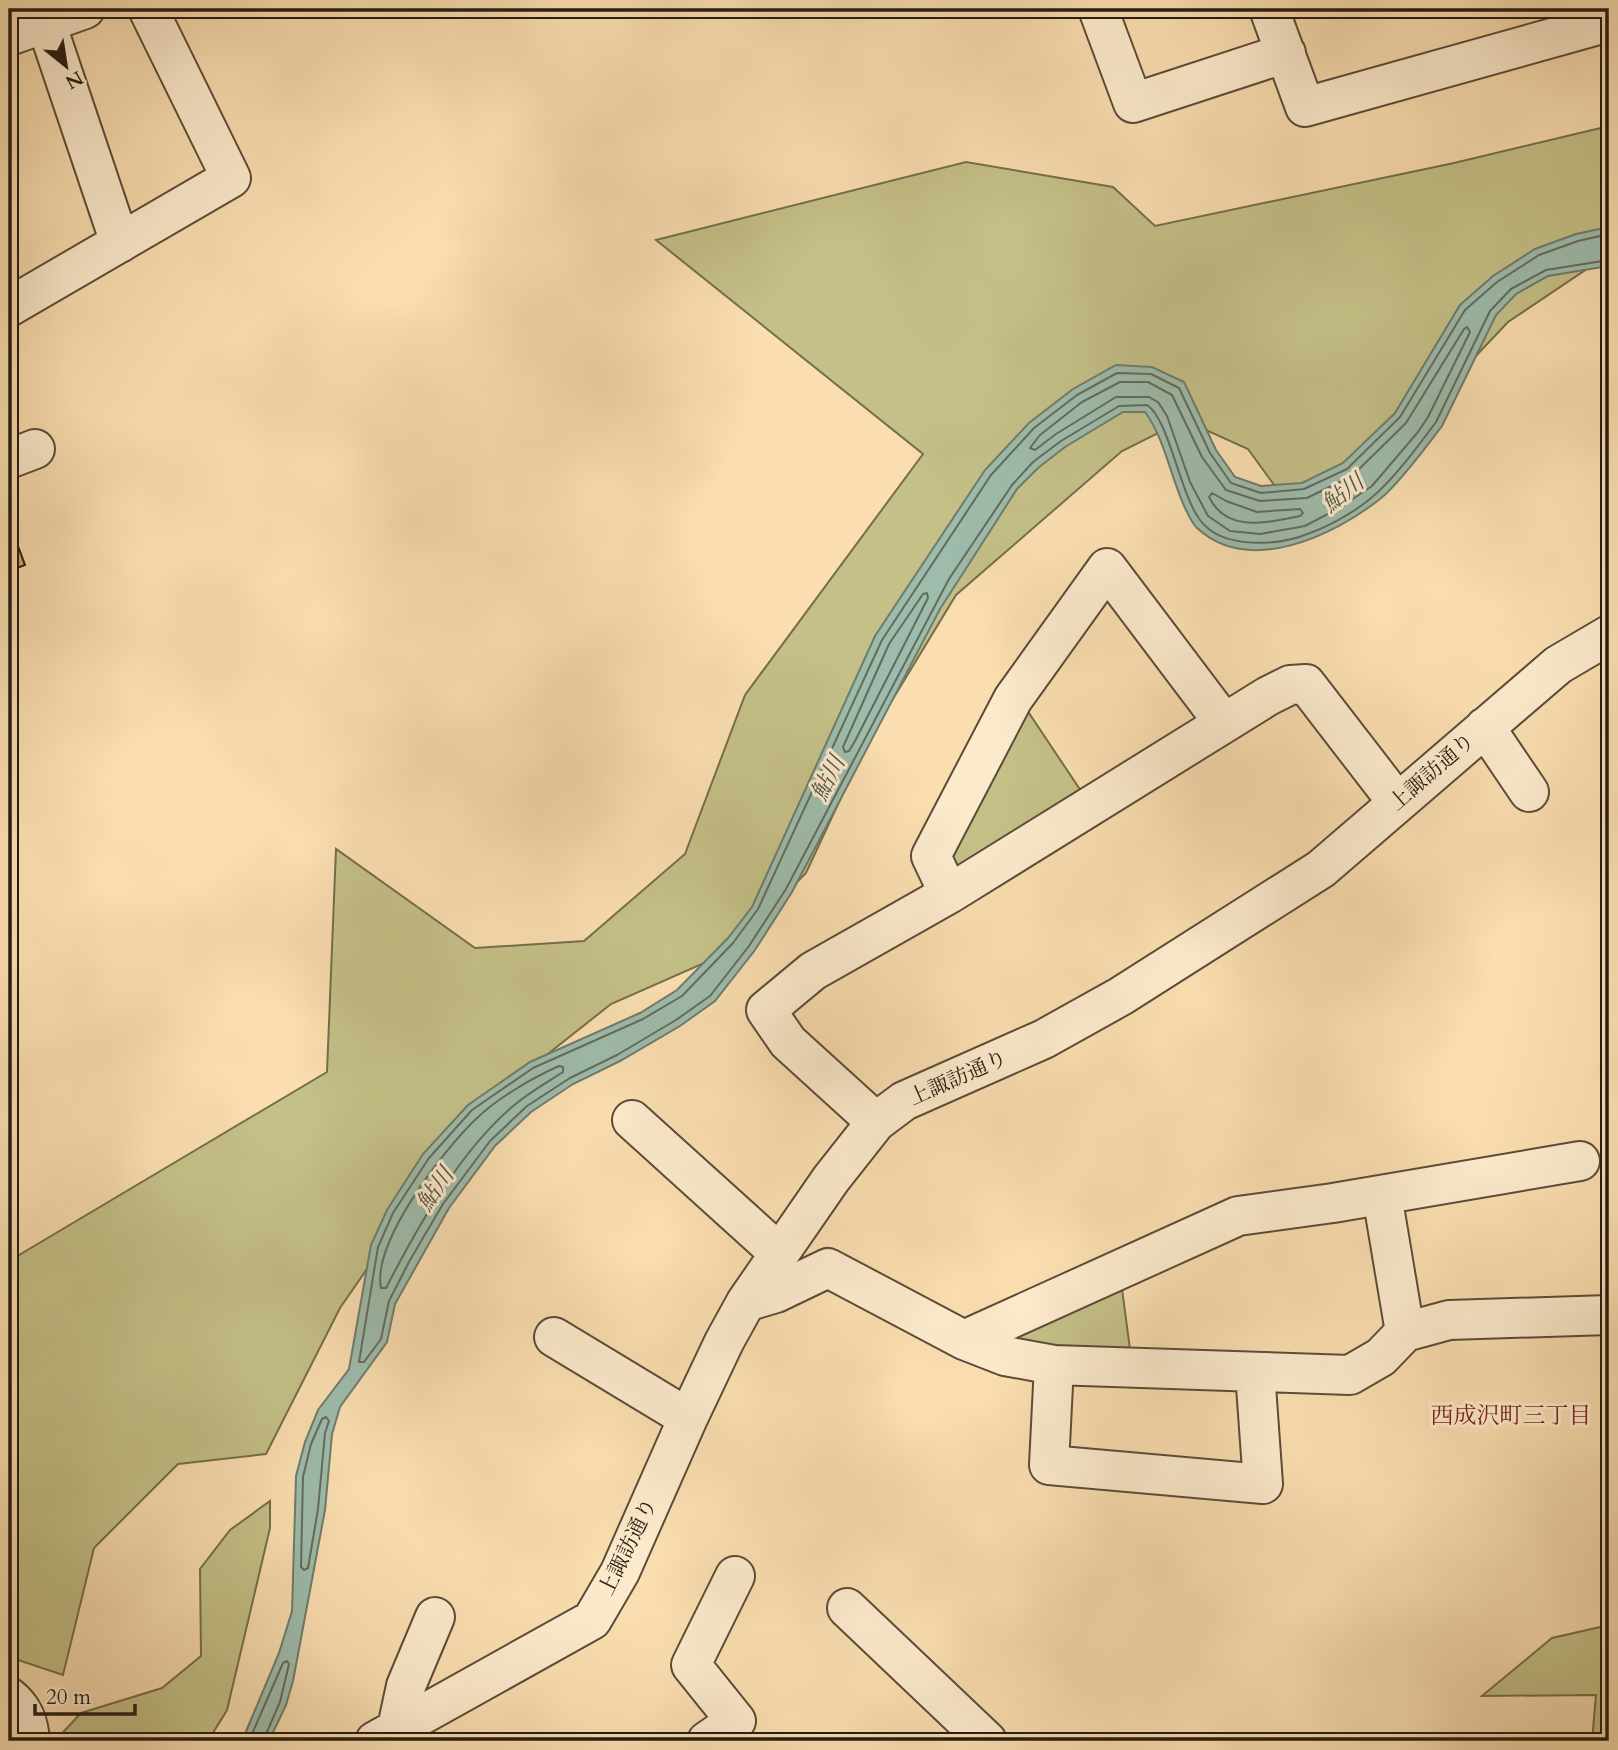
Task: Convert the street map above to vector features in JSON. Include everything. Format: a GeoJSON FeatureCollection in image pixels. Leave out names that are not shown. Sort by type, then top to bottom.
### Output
{"type":"FeatureCollection","features":[{"type":"Feature","properties":{"kind":"street"},"geometry":{"type":"LineString","coordinates":[[9,36],[85,9]]}},
{"type":"Feature","properties":{"kind":"street"},"geometry":{"type":"LineString","coordinates":[[9,307],[231,178],[148,9]]}},
{"type":"Feature","properties":{"kind":"street"},"geometry":{"type":"LineString","coordinates":[[1098,9],[1133,103],[1286,54]]}},
{"type":"Feature","properties":{"kind":"street"},"geometry":{"type":"LineString","coordinates":[[1269,9],[1305,107],[1607,18]]}},
{"type":"Feature","properties":{"kind":"street"},"geometry":{"type":"LineString","coordinates":[[46,23],[120,243]]}},
{"type":"Feature","properties":{"kind":"street"},"geometry":{"type":"LineString","coordinates":[[949,894],[931,856],[1013,699],[1107,568],[1224,723]]}},
{"type":"Feature","properties":{"kind":"street","name":"上諏訪通り"},"geometry":{"type":"LineString","coordinates":[[386,1735],[592,1619],[620,1572],[688,1418],[746,1302],[831,1179],[876,1122],[904,1101],[1044,1039],[1132,989],[1321,869],[1558,665],[1609,635]]}},
{"type":"Feature","properties":{"kind":"street"},"geometry":{"type":"LineString","coordinates":[[876,1122],[788,1042],[766,1010],[813,971],[949,894],[1290,685],[1306,684],[1397,802]]}},
{"type":"Feature","properties":{"kind":"street"},"geometry":{"type":"LineString","coordinates":[[1485,727],[1529,792]]}},
{"type":"Feature","properties":{"kind":"street"},"geometry":{"type":"LineString","coordinates":[[632,1120],[779,1253]]}},
{"type":"Feature","properties":{"kind":"street"},"geometry":{"type":"LineString","coordinates":[[964,1340],[1238,1216],[1382,1195],[1580,1161]]}},
{"type":"Feature","properties":{"kind":"street"},"geometry":{"type":"LineString","coordinates":[[1382,1195],[1405,1332]]}},
{"type":"Feature","properties":{"kind":"street"},"geometry":{"type":"LineString","coordinates":[[746,1302],[776,1293],[828,1268],[964,1340],[1005,1356],[1054,1365],[1350,1375],[1381,1357],[1405,1332],[1449,1320],[1609,1315]]}},
{"type":"Feature","properties":{"kind":"street"},"geometry":{"type":"LineString","coordinates":[[554,1337],[688,1418]]}},
{"type":"Feature","properties":{"kind":"street"},"geometry":{"type":"LineString","coordinates":[[1054,1365],[1049,1465],[1263,1484],[1255,1372]]}},
{"type":"Feature","properties":{"kind":"street"},"geometry":{"type":"LineString","coordinates":[[707,1741],[736,1721],[691,1665],[735,1576]]}},
{"type":"Feature","properties":{"kind":"street"},"geometry":{"type":"LineString","coordinates":[[847,1608],[987,1741]]}},
{"type":"Feature","properties":{"kind":"street"},"geometry":{"type":"LineString","coordinates":[[386,1735],[435,1617]]}},
{"type":"Feature","properties":{"kind":"street"},"geometry":{"type":"LineString","coordinates":[[9,1697],[18,1704],[29,1724],[30,1741]]}},
{"type":"Feature","properties":{"kind":"shaded area"},"geometry":{"type":"Polygon","coordinates":[[[1609,126],[1609,262],[1587,269],[1508,322],[1438,396],[1290,507],[1248,449],[1184,420],[1122,451],[956,595],[868,740],[806,873],[727,953],[611,1004],[477,1110],[340,1308],[266,1454],[178,1464],[94,1548],[63,1675],[9,1657],[9,1261],[327,1072],[336,849],[475,948],[584,941],[685,854],[745,695],[923,454],[656,240],[966,162],[1113,187],[1155,226],[1454,163],[1609,126]]]}},
{"type":"Feature","properties":{"kind":"shaded area"},"geometry":{"type":"Polygon","coordinates":[[[1017,695],[1091,806],[949,894],[931,856],[1017,695]]]}},
{"type":"Feature","properties":{"kind":"shaded area"},"geometry":{"type":"Polygon","coordinates":[[[1120,1274],[1132,1364],[964,1340],[1120,1274]]]}},
{"type":"Feature","properties":{"kind":"shaded area"},"geometry":{"type":"Polygon","coordinates":[[[270,1501],[270,1528],[227,1710],[208,1741],[55,1741],[81,1713],[162,1688],[201,1656],[200,1569],[230,1530],[270,1501]]]}},
{"type":"Feature","properties":{"kind":"shaded area"},"geometry":{"type":"Polygon","coordinates":[[[1609,1625],[1609,1741],[1592,1741],[1596,1695],[1482,1696],[1552,1638],[1609,1625]]]}},
{"type":"Feature","properties":{"kind":"water","name":"鮎川"},"geometry":{"type":"Polygon","coordinates":[[[1609,227],[1609,266],[1548,276],[1516,294],[1496,315],[1442,426],[1396,484],[1361,513],[1315,537],[1265,550],[1241,549],[1218,542],[1197,528],[1181,498],[1158,434],[1145,412],[1123,412],[1065,447],[1017,489],[940,609],[792,892],[755,950],[715,1001],[680,1026],[620,1061],[573,1084],[531,1112],[495,1146],[449,1208],[395,1304],[387,1342],[340,1407],[332,1434],[325,1510],[293,1681],[286,1705],[269,1741],[242,1741],[279,1653],[292,1611],[296,1476],[305,1442],[318,1410],[349,1369],[371,1245],[387,1210],[423,1154],[468,1105],[530,1062],[640,1013],[677,990],[728,938],[752,907],[875,636],[985,470],[1029,423],[1073,389],[1116,365],[1152,367],[1184,382],[1216,450],[1235,477],[1261,486],[1302,483],[1343,463],[1395,413],[1460,305],[1493,276],[1535,249],[1576,234],[1609,227]]]}},
{"type":"Feature","properties":{"kind":"building"},"geometry":{"type":"Polygon","coordinates":[[[9,522],[25,565],[9,571],[9,522]]]}},
{"type":"Feature","properties":{"kind":"district","name":"西成沢町三丁目"},"geometry":{"type":"Point","coordinates":[1511,1415]}}]}
